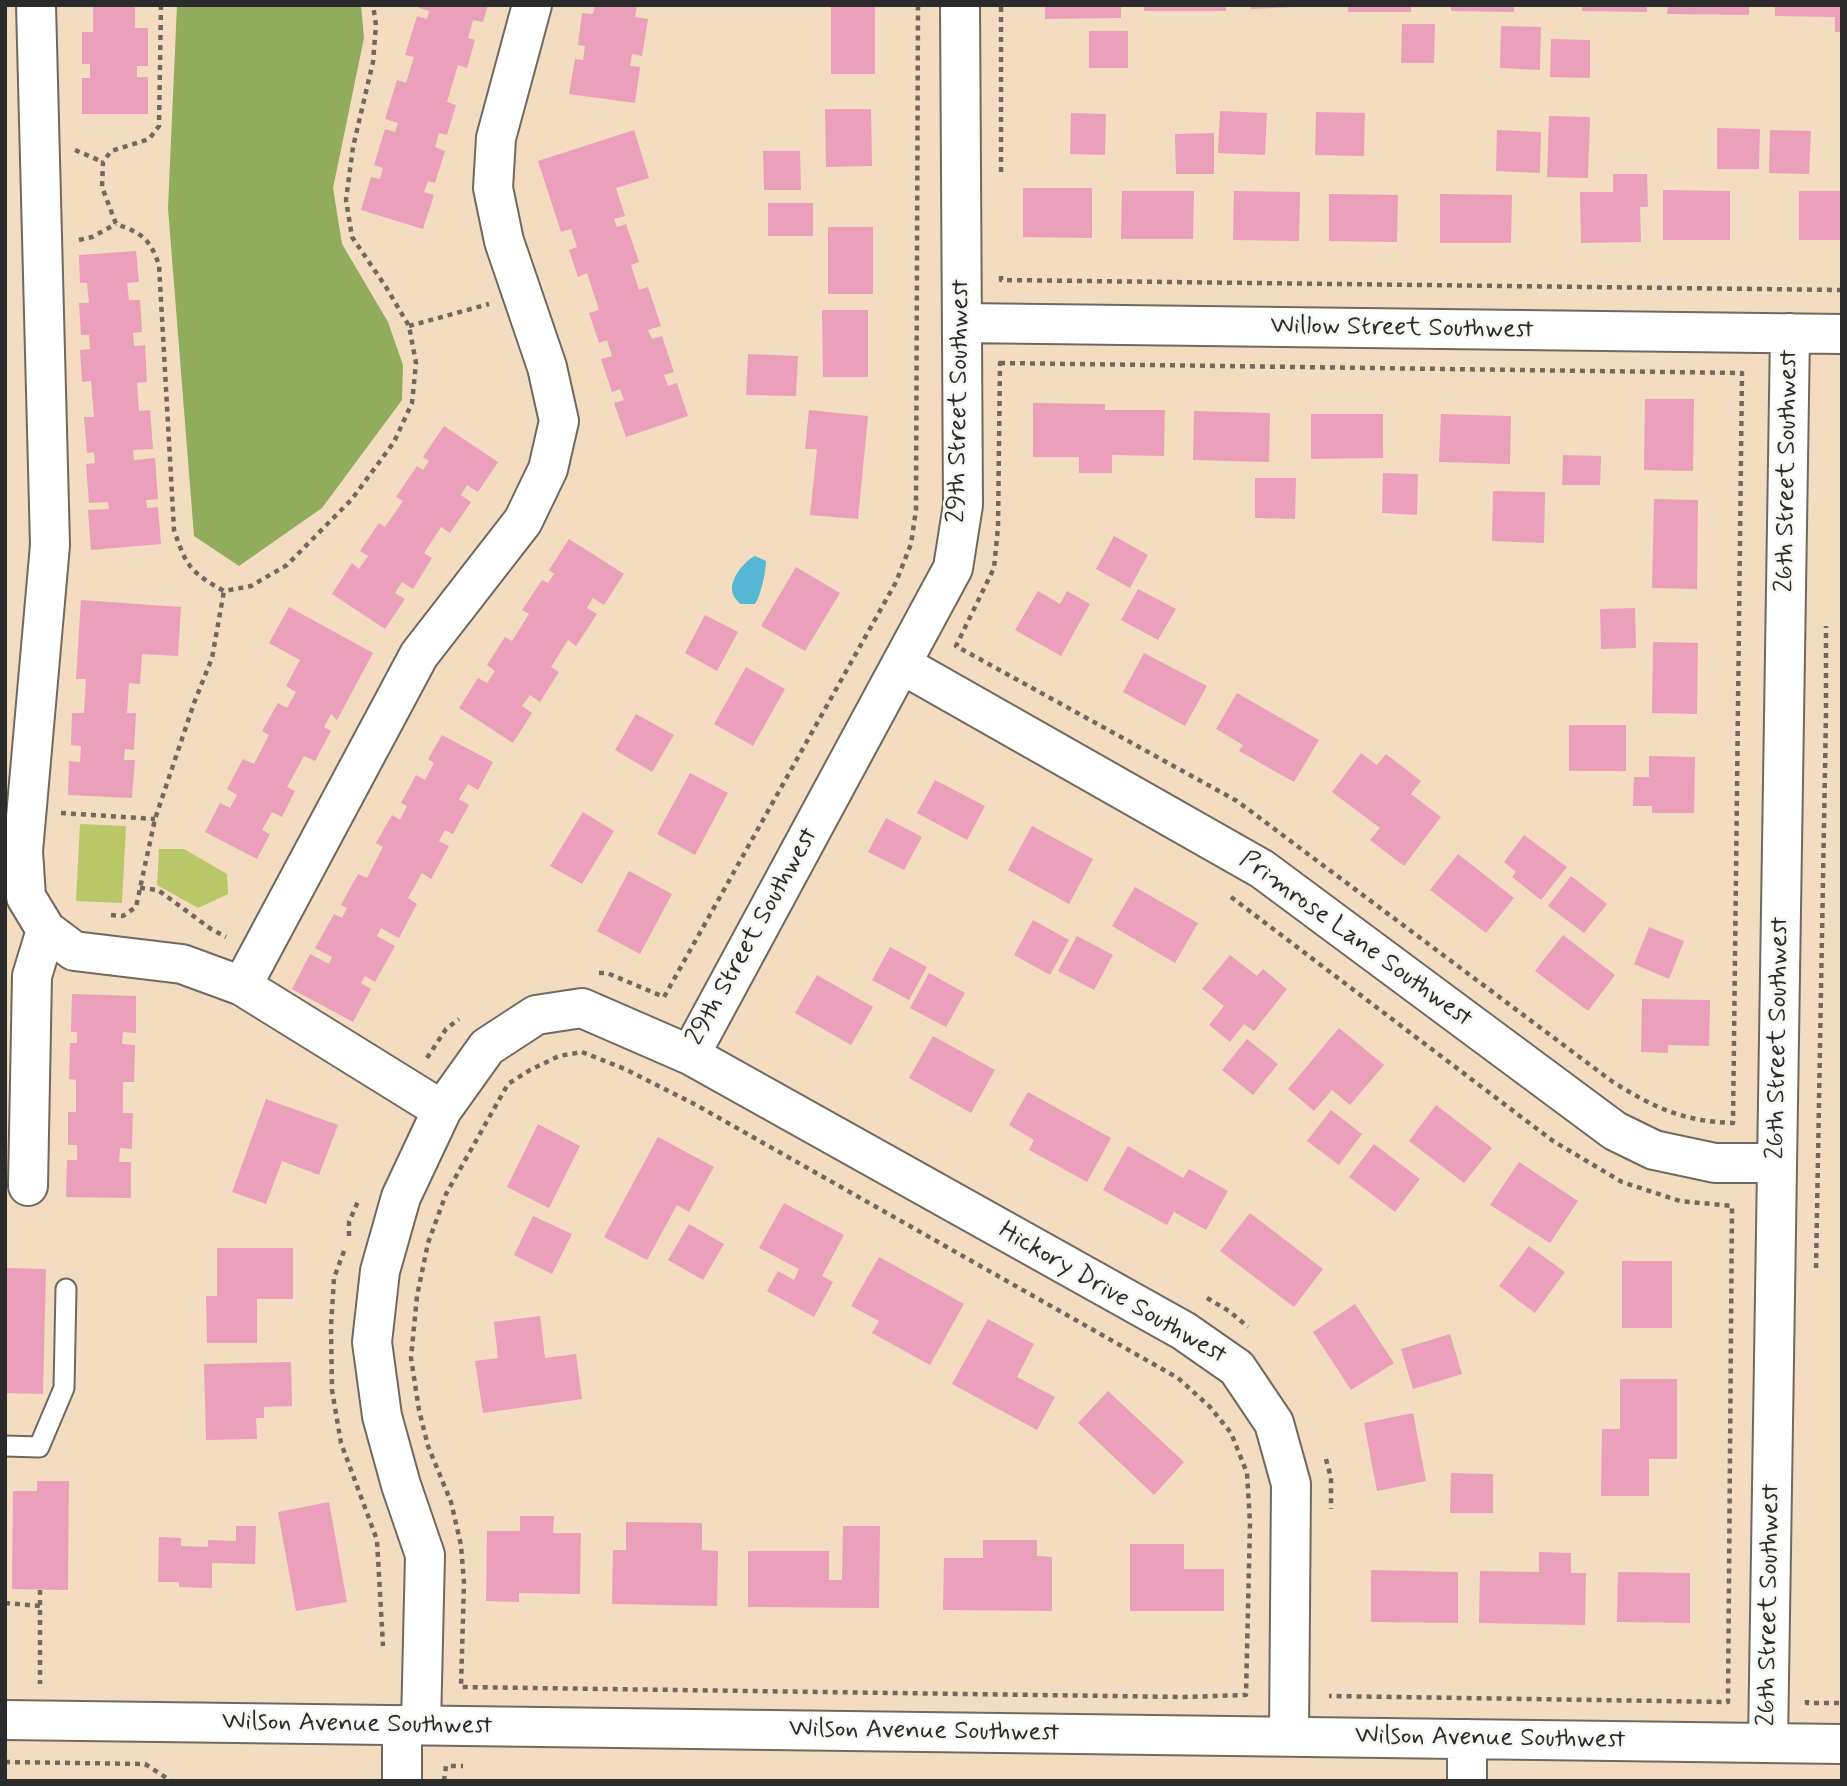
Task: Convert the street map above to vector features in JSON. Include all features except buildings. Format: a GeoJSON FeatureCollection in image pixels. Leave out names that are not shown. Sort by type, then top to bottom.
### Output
{"type":"FeatureCollection","features":[{"type":"Feature","properties":{"kind":"street"},"geometry":{"type":"LineString","coordinates":[[36,5],[50,545],[23,851],[26,897],[46,930],[74,951],[251,971],[442,1110]]}},
{"type":"Feature","properties":{"kind":"street"},"geometry":{"type":"LineString","coordinates":[[251,971],[419,655],[523,521],[548,469],[559,421],[547,367],[504,242],[493,188],[496,138],[532,5]]}},
{"type":"Feature","properties":{"kind":"street","name":"29th Street Southwest"},"geometry":{"type":"LineString","coordinates":[[402,1781],[412,1725],[425,1555],[401,1485],[382,1416],[372,1342],[380,1270],[401,1197],[442,1110],[487,1047],[536,1015],[582,1008],[690,1055],[953,568],[963,505],[960,5]]}},
{"type":"Feature","properties":{"kind":"street","name":"Willow Street Southwest"},"geometry":{"type":"LineString","coordinates":[[963,323],[1842,334]]}},
{"type":"Feature","properties":{"kind":"street","name":"26th Street Southwest"},"geometry":{"type":"LineString","coordinates":[[1768,1743],[1790,333]]}},
{"type":"Feature","properties":{"kind":"street","name":"Primrose Lane Southwest"},"geometry":{"type":"LineString","coordinates":[[901,664],[1262,869],[1615,1131],[1654,1150],[1715,1163],[1777,1163]]}},
{"type":"Feature","properties":{"kind":"street"},"geometry":{"type":"LineString","coordinates":[[28,1186],[32,976],[46,930]]}},
{"type":"Feature","properties":{"kind":"street","name":"Hickory Drive Southwest"},"geometry":{"type":"LineString","coordinates":[[690,1055],[1184,1331],[1237,1368],[1274,1423],[1290,1484],[1289,1736]]}},
{"type":"Feature","properties":{"kind":"street","name":"Wilson Avenue Southwest"},"geometry":{"type":"LineString","coordinates":[[5,1720],[1842,1744]]}},
{"type":"Feature","properties":{"kind":"street"},"geometry":{"type":"LineString","coordinates":[[1467,1739],[1467,1781]]}},
{"type":"Feature","properties":{"kind":"lane"},"geometry":{"type":"LineString","coordinates":[[5,1446],[39,1447],[64,1388],[66,1289]]}},
{"type":"Feature","properties":{"kind":"path"},"geometry":{"type":"LineString","coordinates":[[161,5],[159,125],[149,139],[111,151],[103,162],[103,187],[116,224],[135,231],[152,244],[159,265],[174,530],[183,557],[199,578],[224,592],[251,586],[287,565],[352,499],[394,442],[412,403],[416,363],[409,326],[352,237],[346,200],[353,147],[373,62],[376,25],[373,5]]}},
{"type":"Feature","properties":{"kind":"path"},"geometry":{"type":"LineString","coordinates":[[594,972],[607,974],[664,997],[896,582],[911,544],[916,510],[918,360],[918,5]]}},
{"type":"Feature","properties":{"kind":"path"},"geometry":{"type":"LineString","coordinates":[[1001,184],[1002,5]]}},
{"type":"Feature","properties":{"kind":"path"},"geometry":{"type":"LineString","coordinates":[[1001,267],[1001,280],[1842,290]]}},
{"type":"Feature","properties":{"kind":"path"},"geometry":{"type":"LineString","coordinates":[[409,326],[522,295]]}},
{"type":"Feature","properties":{"kind":"path"},"geometry":{"type":"LineString","coordinates":[[1000,363],[1742,373],[1733,1123],[1702,1122],[1654,1107],[1623,1088],[1237,801],[956,646],[994,568],[998,527],[1000,363]]}},
{"type":"Feature","properties":{"kind":"path"},"geometry":{"type":"LineString","coordinates":[[78,951],[95,915],[123,916],[136,906],[155,819],[212,658],[224,592]]}},
{"type":"Feature","properties":{"kind":"path"},"geometry":{"type":"LineString","coordinates":[[1816,1271],[1826,714],[1825,619]]}},
{"type":"Feature","properties":{"kind":"path"},"geometry":{"type":"LineString","coordinates":[[27,811],[155,819]]}},
{"type":"Feature","properties":{"kind":"path"},"geometry":{"type":"LineString","coordinates":[[140,888],[158,890],[211,929],[251,971]]}},
{"type":"Feature","properties":{"kind":"path"},"geometry":{"type":"LineString","coordinates":[[1227,894],[1553,1141],[1622,1182],[1681,1201],[1732,1206],[1728,1702],[1329,1696]]}},
{"type":"Feature","properties":{"kind":"path"},"geometry":{"type":"LineString","coordinates":[[422,1066],[446,1029],[464,1016]]}},
{"type":"Feature","properties":{"kind":"path"},"geometry":{"type":"LineString","coordinates":[[582,1052],[625,1069],[710,1113],[1178,1378],[1210,1407],[1231,1433],[1247,1473],[1250,1523],[1248,1681],[1246,1695],[1183,1698],[461,1687],[464,1583],[461,1545],[451,1502],[428,1446],[411,1359],[417,1296],[428,1243],[446,1194],[508,1084],[559,1056],[582,1052]]}},
{"type":"Feature","properties":{"kind":"path"},"geometry":{"type":"LineString","coordinates":[[1205,1297],[1229,1311],[1258,1336]]}},
{"type":"Feature","properties":{"kind":"path"},"geometry":{"type":"LineString","coordinates":[[1324,1454],[1331,1478],[1331,1519]]}},
{"type":"Feature","properties":{"kind":"path"},"geometry":{"type":"LineString","coordinates":[[40,1590],[40,1685]]}},
{"type":"Feature","properties":{"kind":"path"},"geometry":{"type":"LineString","coordinates":[[5,1603],[40,1606]]}},
{"type":"Feature","properties":{"kind":"path"},"geometry":{"type":"LineString","coordinates":[[1808,1689],[1807,1703],[1842,1703]]}},
{"type":"Feature","properties":{"kind":"path"},"geometry":{"type":"LineString","coordinates":[[5,1762],[145,1764],[171,1781]]}},
{"type":"Feature","properties":{"kind":"green space"},"geometry":{"type":"Polygon","coordinates":[[[177,5],[361,5],[364,38],[333,188],[342,244],[388,322],[403,365],[402,400],[322,508],[239,566],[194,536],[168,208],[177,5]]]}},
{"type":"Feature","properties":{"kind":"green space"},"geometry":{"type":"Polygon","coordinates":[[[80,824],[126,826],[122,903],[76,901],[80,824]]]}},
{"type":"Feature","properties":{"kind":"green space"},"geometry":{"type":"Polygon","coordinates":[[[159,849],[184,849],[227,874],[228,894],[198,908],[157,885],[159,849]]]}},
{"type":"Feature","properties":{"kind":"water"},"geometry":{"type":"Polygon","coordinates":[[[755,556],[766,561],[761,589],[755,604],[740,604],[732,589],[733,583],[742,567],[755,556]]]}}]}
